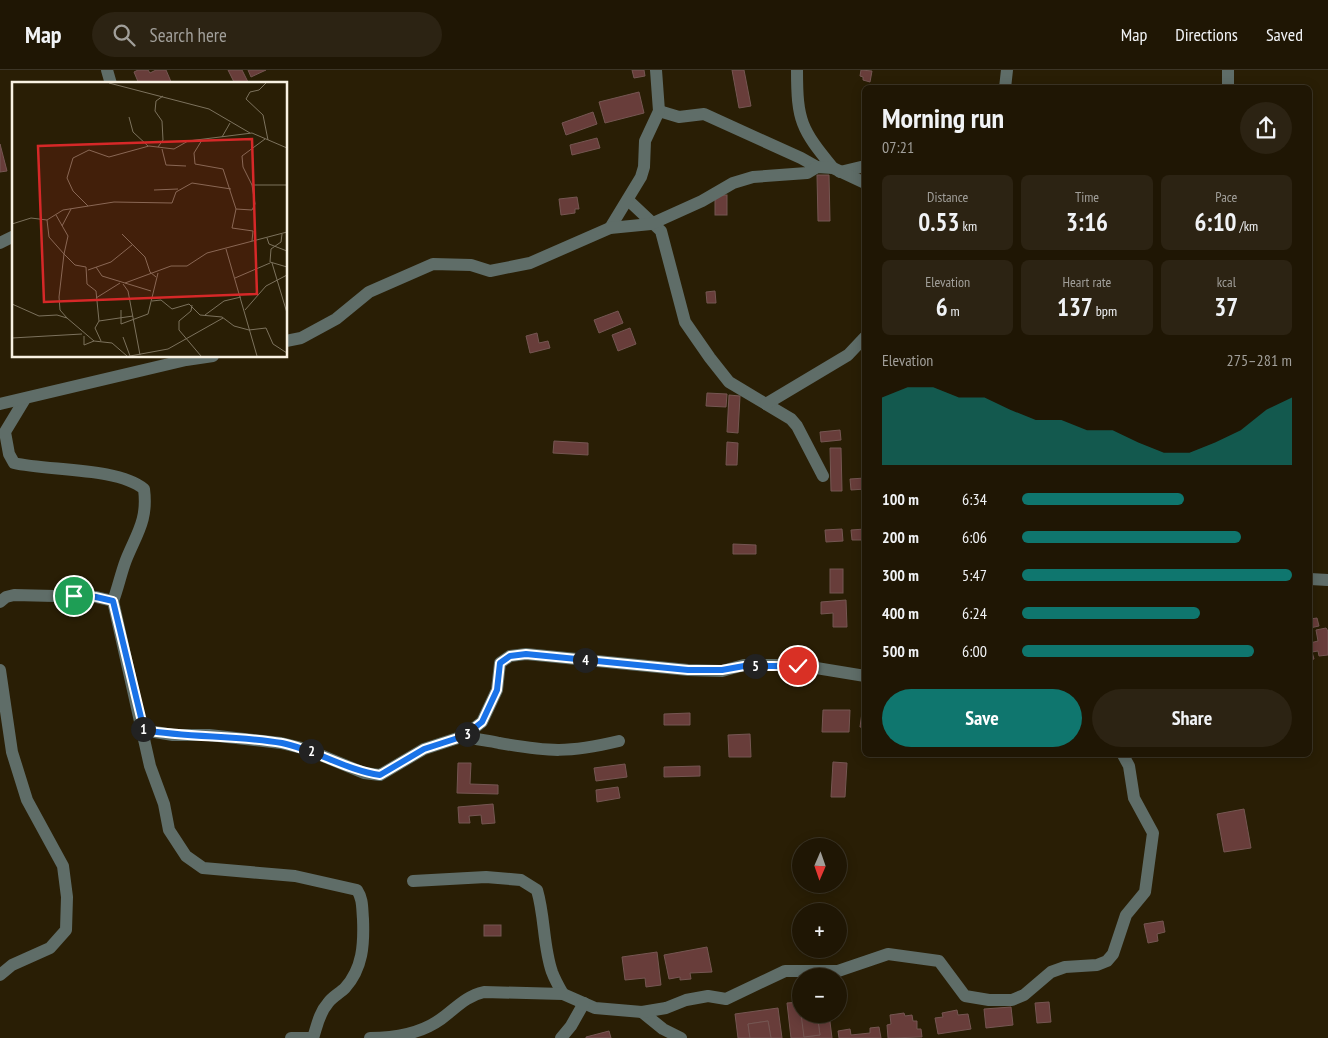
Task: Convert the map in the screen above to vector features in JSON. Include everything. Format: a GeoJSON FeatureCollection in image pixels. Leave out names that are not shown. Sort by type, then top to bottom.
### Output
{"type":"FeatureCollection","features":[{"type":"Feature","properties":{"kind":"street"},"geometry":{"type":"LineString","coordinates":[[610,228],[641,177],[644,167],[644,142],[659,111],[656,70]]}},
{"type":"Feature","properties":{"kind":"street"},"geometry":{"type":"LineString","coordinates":[[797,70],[799,118],[809,138],[837,170]]}},
{"type":"Feature","properties":{"kind":"street"},"geometry":{"type":"LineString","coordinates":[[1228,70],[1228,85]]}},
{"type":"Feature","properties":{"kind":"street"},"geometry":{"type":"LineString","coordinates":[[659,111],[679,117],[704,114],[817,167],[837,170],[862,182]]}},
{"type":"Feature","properties":{"kind":"street"},"geometry":{"type":"LineString","coordinates":[[837,170],[862,166]]}},
{"type":"Feature","properties":{"kind":"street"},"geometry":{"type":"LineString","coordinates":[[288,341],[301,338],[336,319],[369,292],[433,264],[471,265],[490,271],[505,270],[530,263],[610,228],[651,224],[702,201],[733,183],[753,177],[807,173],[817,167]]}},
{"type":"Feature","properties":{"kind":"street"},"geometry":{"type":"LineString","coordinates":[[628,200],[651,224],[661,231],[687,326],[729,382],[791,419],[797,426],[823,476]]}},
{"type":"Feature","properties":{"kind":"street"},"geometry":{"type":"LineString","coordinates":[[0,243],[12,237]]}},
{"type":"Feature","properties":{"kind":"street"},"geometry":{"type":"LineString","coordinates":[[766,404],[848,355],[862,340]]}},
{"type":"Feature","properties":{"kind":"street"},"geometry":{"type":"LineString","coordinates":[[0,404],[186,358]]}},
{"type":"Feature","properties":{"kind":"street"},"geometry":{"type":"LineString","coordinates":[[25,399],[3,427],[9,454],[14,462],[104,475],[136,482],[144,489],[146,505],[143,522],[126,559],[113,601],[144,730],[150,766],[164,804],[169,830],[186,856],[203,868],[295,876],[350,887],[357,890],[360,895],[364,938],[361,960],[356,974],[344,988],[328,1001],[321,1013],[312,1038],[291,1038]]}},
{"type":"Feature","properties":{"kind":"street"},"geometry":{"type":"LineString","coordinates":[[1312,579],[1328,580]]}},
{"type":"Feature","properties":{"kind":"street"},"geometry":{"type":"LineString","coordinates":[[0,602],[6,597],[14,595],[96,597],[113,601]]}},
{"type":"Feature","properties":{"kind":"street"},"geometry":{"type":"LineString","coordinates":[[144,730],[174,735],[209,735],[281,743],[306,749],[364,773],[380,775],[424,749],[464,736],[482,722],[497,690],[500,663],[510,656],[526,654],[688,670],[722,670],[744,666],[798,666],[862,676]]}},
{"type":"Feature","properties":{"kind":"street"},"geometry":{"type":"LineString","coordinates":[[0,670],[6,752],[27,800],[64,866],[67,897],[66,930],[50,948],[12,965],[0,975]]}},
{"type":"Feature","properties":{"kind":"street"},"geometry":{"type":"LineString","coordinates":[[464,736],[534,750],[560,752],[576,751],[619,741]]}},
{"type":"Feature","properties":{"kind":"street"},"geometry":{"type":"LineString","coordinates":[[370,1038],[396,1036],[420,1031],[440,1020],[472,995],[484,992],[563,994],[595,1008],[642,1012],[666,1008],[686,1000],[708,996],[726,999],[785,971],[838,971],[888,954],[939,961],[965,996],[989,1000],[1012,1000],[1024,995],[1051,972],[1065,967],[1097,965],[1107,961],[1114,954],[1126,914],[1145,892],[1154,833],[1134,798],[1129,766],[1124,757]]}},
{"type":"Feature","properties":{"kind":"street"},"geometry":{"type":"LineString","coordinates":[[413,881],[486,877],[521,880],[538,890],[543,909],[545,940],[552,973],[563,994]]}},
{"type":"Feature","properties":{"kind":"street"},"geometry":{"type":"LineString","coordinates":[[561,1038],[571,1026],[584,1003]]}},
{"type":"Feature","properties":{"kind":"street"},"geometry":{"type":"LineString","coordinates":[[642,1012],[663,1029],[681,1038]]}},
{"type":"Feature","properties":{"kind":"building"},"geometry":{"type":"Polygon","coordinates":[[[148,70],[150,73],[156,70],[166,70],[171,82],[138,82],[134,72],[148,70]]]}},
{"type":"Feature","properties":{"kind":"building"},"geometry":{"type":"Polygon","coordinates":[[[228,70],[242,70],[248,82],[234,82],[228,70]]]}},
{"type":"Feature","properties":{"kind":"building"},"geometry":{"type":"Polygon","coordinates":[[[248,70],[266,70],[251,77],[248,70]]]}},
{"type":"Feature","properties":{"kind":"building"},"geometry":{"type":"Polygon","coordinates":[[[632,70],[644,70],[645,76],[634,78],[632,70]]]}},
{"type":"Feature","properties":{"kind":"building"},"geometry":{"type":"Polygon","coordinates":[[[732,70],[744,70],[751,106],[739,108],[732,70]]]}},
{"type":"Feature","properties":{"kind":"building"},"geometry":{"type":"Polygon","coordinates":[[[861,70],[872,71],[870,82],[863,80],[863,77],[860,76],[861,70]]]}},
{"type":"Feature","properties":{"kind":"building"},"geometry":{"type":"Polygon","coordinates":[[[639,92],[644,113],[605,123],[599,102],[639,92]]]}},
{"type":"Feature","properties":{"kind":"building"},"geometry":{"type":"Polygon","coordinates":[[[593,112],[597,124],[566,135],[562,123],[593,112]]]}},
{"type":"Feature","properties":{"kind":"building"},"geometry":{"type":"Polygon","coordinates":[[[597,138],[600,148],[572,155],[570,145],[597,138]]]}},
{"type":"Feature","properties":{"kind":"building"},"geometry":{"type":"Polygon","coordinates":[[[0,144],[7,171],[0,172],[0,144]]]}},
{"type":"Feature","properties":{"kind":"building"},"geometry":{"type":"Polygon","coordinates":[[[817,175],[829,175],[830,221],[818,221],[817,175]]]}},
{"type":"Feature","properties":{"kind":"building"},"geometry":{"type":"Polygon","coordinates":[[[715,195],[727,195],[727,215],[715,215],[715,195]]]}},
{"type":"Feature","properties":{"kind":"building"},"geometry":{"type":"Polygon","coordinates":[[[577,197],[579,209],[575,209],[575,213],[561,215],[559,199],[577,197]]]}},
{"type":"Feature","properties":{"kind":"building"},"geometry":{"type":"Polygon","coordinates":[[[715,291],[716,303],[707,303],[706,292],[715,291]]]}},
{"type":"Feature","properties":{"kind":"building"},"geometry":{"type":"Polygon","coordinates":[[[618,311],[623,323],[599,333],[594,320],[618,311]]]}},
{"type":"Feature","properties":{"kind":"building"},"geometry":{"type":"Polygon","coordinates":[[[630,328],[636,344],[618,351],[612,335],[630,328]]]}},
{"type":"Feature","properties":{"kind":"building"},"geometry":{"type":"Polygon","coordinates":[[[537,333],[539,343],[548,341],[550,348],[530,353],[526,336],[537,333]]]}},
{"type":"Feature","properties":{"kind":"building"},"geometry":{"type":"Polygon","coordinates":[[[707,393],[727,394],[726,407],[706,406],[707,393]]]}},
{"type":"Feature","properties":{"kind":"building"},"geometry":{"type":"Polygon","coordinates":[[[729,395],[740,396],[738,433],[727,432],[729,395]]]}},
{"type":"Feature","properties":{"kind":"building"},"geometry":{"type":"Polygon","coordinates":[[[840,430],[841,440],[821,442],[820,432],[840,430]]]}},
{"type":"Feature","properties":{"kind":"building"},"geometry":{"type":"Polygon","coordinates":[[[554,441],[588,443],[588,455],[553,453],[554,441]]]}},
{"type":"Feature","properties":{"kind":"building"},"geometry":{"type":"Polygon","coordinates":[[[727,442],[738,443],[737,465],[726,465],[727,442]]]}},
{"type":"Feature","properties":{"kind":"building"},"geometry":{"type":"Polygon","coordinates":[[[830,448],[841,448],[842,491],[831,491],[830,448]]]}},
{"type":"Feature","properties":{"kind":"building"},"geometry":{"type":"Polygon","coordinates":[[[862,478],[862,489],[851,490],[850,479],[862,478]]]}},
{"type":"Feature","properties":{"kind":"building"},"geometry":{"type":"Polygon","coordinates":[[[842,529],[843,541],[826,542],[825,530],[842,529]]]}},
{"type":"Feature","properties":{"kind":"building"},"geometry":{"type":"Polygon","coordinates":[[[862,529],[862,540],[852,540],[851,530],[862,529]]]}},
{"type":"Feature","properties":{"kind":"building"},"geometry":{"type":"Polygon","coordinates":[[[733,544],[756,545],[756,554],[733,554],[733,544]]]}},
{"type":"Feature","properties":{"kind":"building"},"geometry":{"type":"Polygon","coordinates":[[[830,569],[843,569],[843,593],[830,593],[830,569]]]}},
{"type":"Feature","properties":{"kind":"building"},"geometry":{"type":"Polygon","coordinates":[[[846,600],[847,627],[833,627],[833,613],[821,614],[821,602],[846,600]]]}},
{"type":"Feature","properties":{"kind":"building"},"geometry":{"type":"Polygon","coordinates":[[[1317,618],[1319,626],[1312,628],[1312,619],[1317,618]]]}},
{"type":"Feature","properties":{"kind":"building"},"geometry":{"type":"Polygon","coordinates":[[[1326,628],[1328,631],[1328,655],[1319,656],[1318,651],[1312,652],[1312,642],[1318,641],[1316,630],[1326,628]]]}},
{"type":"Feature","properties":{"kind":"building"},"geometry":{"type":"Polygon","coordinates":[[[823,710],[850,710],[849,732],[822,732],[823,710]]]}},
{"type":"Feature","properties":{"kind":"building"},"geometry":{"type":"Polygon","coordinates":[[[690,713],[690,725],[664,725],[664,714],[690,713]]]}},
{"type":"Feature","properties":{"kind":"building"},"geometry":{"type":"Polygon","coordinates":[[[750,734],[751,757],[729,757],[728,735],[750,734]]]}},
{"type":"Feature","properties":{"kind":"building"},"geometry":{"type":"Polygon","coordinates":[[[833,762],[847,763],[845,797],[831,797],[833,762]]]}},
{"type":"Feature","properties":{"kind":"building"},"geometry":{"type":"Polygon","coordinates":[[[458,763],[471,763],[470,784],[498,785],[498,794],[457,793],[458,763]]]}},
{"type":"Feature","properties":{"kind":"building"},"geometry":{"type":"Polygon","coordinates":[[[625,764],[627,777],[596,781],[594,768],[625,764]]]}},
{"type":"Feature","properties":{"kind":"building"},"geometry":{"type":"Polygon","coordinates":[[[700,766],[700,776],[664,777],[664,767],[700,766]]]}},
{"type":"Feature","properties":{"kind":"building"},"geometry":{"type":"Polygon","coordinates":[[[618,787],[620,798],[597,802],[596,790],[618,787]]]}},
{"type":"Feature","properties":{"kind":"building"},"geometry":{"type":"Polygon","coordinates":[[[493,804],[495,823],[482,824],[481,815],[469,816],[470,823],[459,823],[458,807],[493,804]]]}},
{"type":"Feature","properties":{"kind":"building"},"geometry":{"type":"Polygon","coordinates":[[[1244,809],[1251,848],[1224,852],[1217,814],[1244,809]]]}},
{"type":"Feature","properties":{"kind":"building"},"geometry":{"type":"Polygon","coordinates":[[[1163,921],[1165,932],[1157,934],[1158,941],[1148,943],[1144,924],[1163,921]]]}},
{"type":"Feature","properties":{"kind":"building"},"geometry":{"type":"Polygon","coordinates":[[[484,925],[501,925],[501,936],[484,936],[484,925]]]}},
{"type":"Feature","properties":{"kind":"building"},"geometry":{"type":"Polygon","coordinates":[[[707,947],[712,972],[690,973],[691,979],[680,980],[680,977],[669,979],[664,955],[707,947]]]}},
{"type":"Feature","properties":{"kind":"building"},"geometry":{"type":"Polygon","coordinates":[[[657,952],[661,985],[646,987],[645,978],[625,980],[622,957],[657,952]]]}},
{"type":"Feature","properties":{"kind":"building"},"geometry":{"type":"Polygon","coordinates":[[[1049,1002],[1051,1022],[1037,1023],[1035,1003],[1049,1002]]]}},
{"type":"Feature","properties":{"kind":"building"},"geometry":{"type":"Polygon","coordinates":[[[787,1003],[792,1003],[792,1023],[803,1023],[804,1037],[820,1035],[818,1023],[830,1023],[832,1038],[791,1038],[787,1003]]]}},
{"type":"Feature","properties":{"kind":"building"},"geometry":{"type":"Polygon","coordinates":[[[1011,1007],[1013,1025],[986,1028],[984,1009],[1011,1007]]]}},
{"type":"Feature","properties":{"kind":"building"},"geometry":{"type":"Polygon","coordinates":[[[778,1008],[782,1038],[771,1038],[768,1021],[748,1024],[750,1038],[738,1038],[735,1014],[778,1008]]]}},
{"type":"Feature","properties":{"kind":"building"},"geometry":{"type":"Polygon","coordinates":[[[957,1010],[958,1015],[968,1014],[971,1029],[938,1034],[935,1018],[943,1017],[942,1013],[957,1010]]]}},
{"type":"Feature","properties":{"kind":"building"},"geometry":{"type":"Polygon","coordinates":[[[904,1013],[905,1016],[912,1015],[913,1021],[917,1021],[917,1029],[921,1029],[922,1037],[888,1038],[887,1025],[891,1024],[890,1015],[904,1013]]]}},
{"type":"Feature","properties":{"kind":"building"},"geometry":{"type":"Polygon","coordinates":[[[768,1021],[771,1038],[750,1038],[748,1024],[768,1021]]]}},
{"type":"Feature","properties":{"kind":"building"},"geometry":{"type":"Polygon","coordinates":[[[802,1023],[818,1023],[820,1035],[804,1037],[802,1023]]]}},
{"type":"Feature","properties":{"kind":"building"},"geometry":{"type":"Polygon","coordinates":[[[879,1027],[881,1038],[839,1038],[838,1031],[850,1029],[851,1035],[870,1033],[870,1028],[879,1027]]]}},
{"type":"Feature","properties":{"kind":"building"},"geometry":{"type":"Polygon","coordinates":[[[609,1031],[611,1038],[586,1038],[586,1037],[609,1031]]]}},
{"type":"Feature","properties":{"kind":"route"},"geometry":{"type":"LineString","coordinates":[[74,596],[105,598],[113,601],[144,730],[174,735],[209,735],[281,743],[306,749],[364,773],[380,775],[390,771],[408,757],[424,749],[464,736],[482,722],[497,690],[500,663],[510,656],[526,654],[688,670],[722,670],[744,666],[798,666]]}}]}
